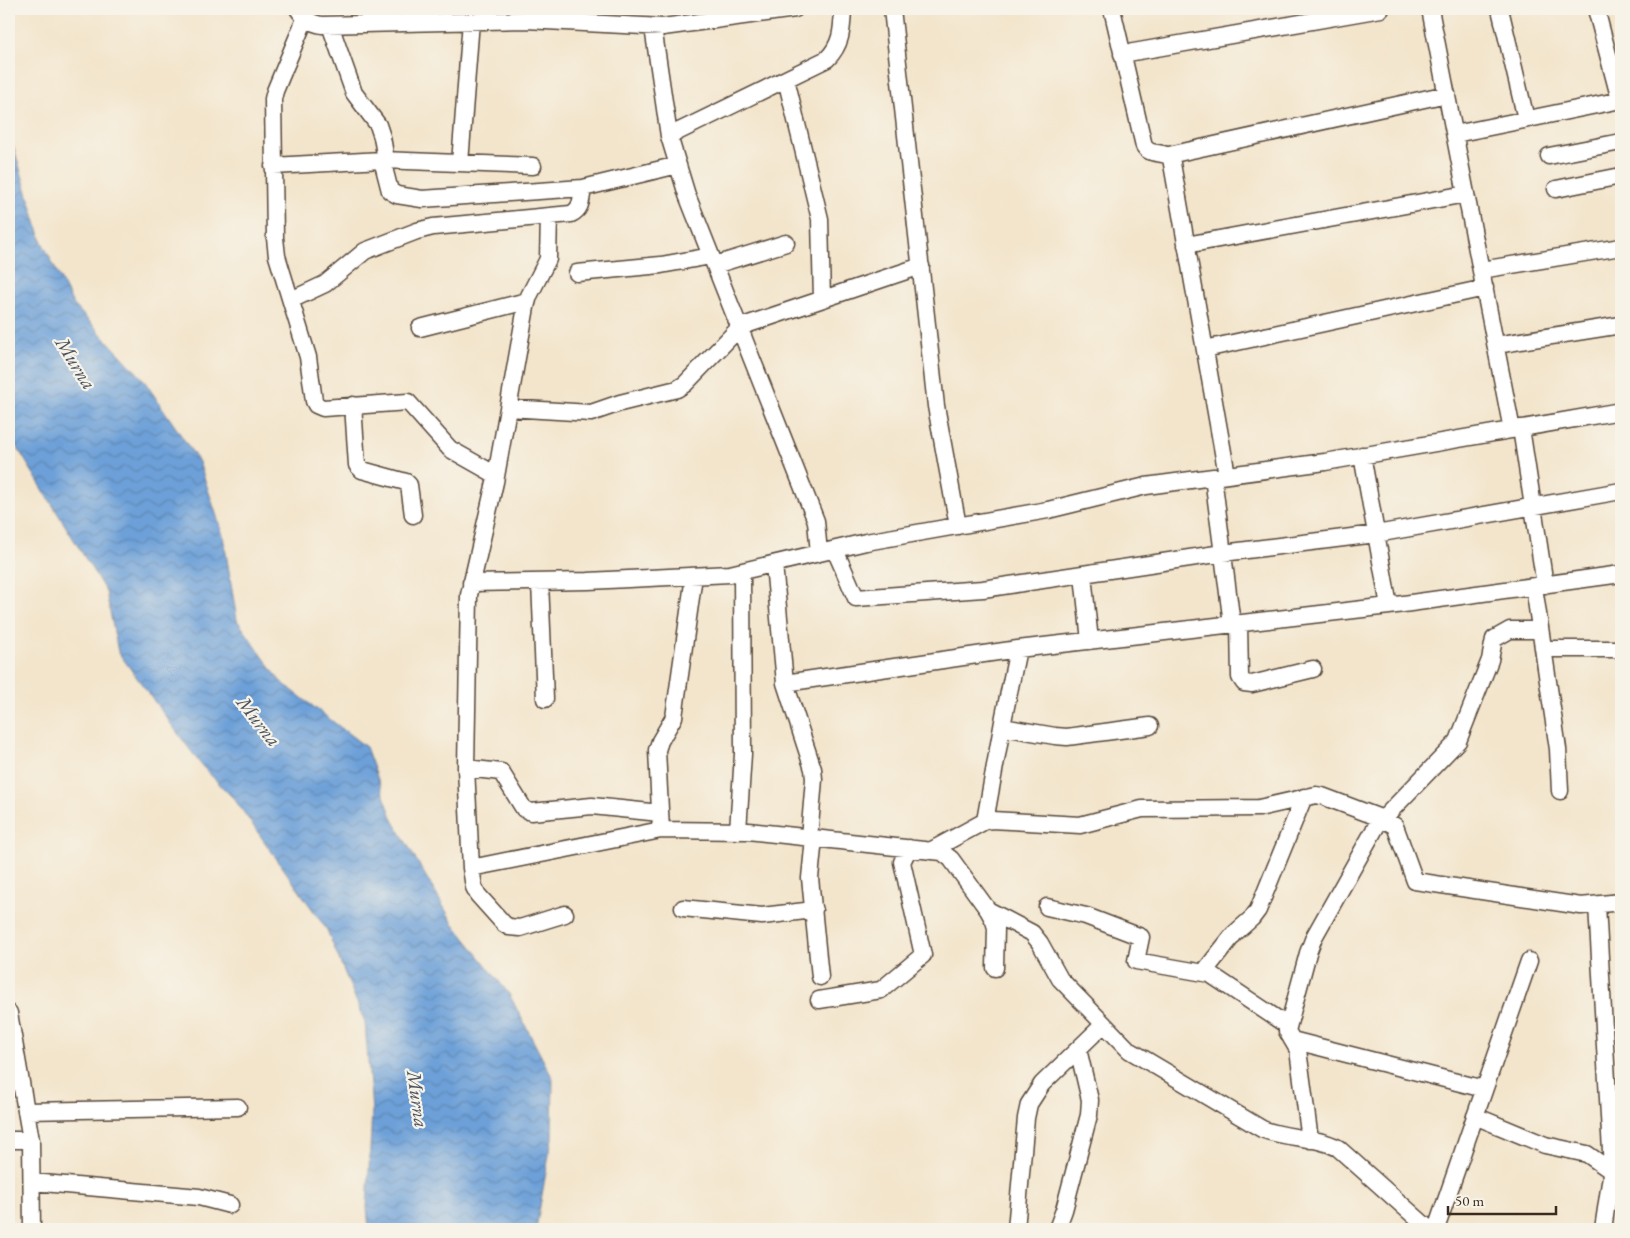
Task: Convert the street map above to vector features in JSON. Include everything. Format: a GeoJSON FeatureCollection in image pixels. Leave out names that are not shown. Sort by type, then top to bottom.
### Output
{"type":"FeatureCollection","features":[{"type":"Feature","properties":{"kind":"street"},"geometry":{"type":"LineString","coordinates":[[496,475],[450,449],[408,402],[322,408],[316,405],[308,357],[276,248],[273,99],[301,14],[314,24],[330,25],[534,20],[668,27],[795,9]]}},
{"type":"Feature","properties":{"kind":"street"},"geometry":{"type":"LineString","coordinates":[[669,136],[827,59],[834,52],[842,34],[843,9]]}},
{"type":"Feature","properties":{"kind":"street"},"geometry":{"type":"LineString","coordinates":[[892,9],[936,406],[958,526]]}},
{"type":"Feature","properties":{"kind":"street"},"geometry":{"type":"LineString","coordinates":[[1112,9],[1144,146],[1149,152],[1169,155],[1447,94]]}},
{"type":"Feature","properties":{"kind":"street"},"geometry":{"type":"LineString","coordinates":[[1122,54],[1381,9]]}},
{"type":"Feature","properties":{"kind":"street"},"geometry":{"type":"LineString","coordinates":[[1430,9],[1496,345],[1517,429],[1533,506],[1540,586],[1540,630],[1558,749],[1560,791]]}},
{"type":"Feature","properties":{"kind":"street"},"geometry":{"type":"LineString","coordinates":[[1500,9],[1526,119]]}},
{"type":"Feature","properties":{"kind":"street"},"geometry":{"type":"LineString","coordinates":[[1454,134],[1620,100],[1596,9]]}},
{"type":"Feature","properties":{"kind":"street"},"geometry":{"type":"LineString","coordinates":[[460,163],[471,21]]}},
{"type":"Feature","properties":{"kind":"street"},"geometry":{"type":"LineString","coordinates":[[330,25],[354,93],[381,130],[390,191],[397,195],[430,199],[583,188],[678,165]]}},
{"type":"Feature","properties":{"kind":"street"},"geometry":{"type":"LineString","coordinates":[[653,27],[669,136],[687,195],[816,521],[819,553]]}},
{"type":"Feature","properties":{"kind":"street"},"geometry":{"type":"LineString","coordinates":[[786,80],[820,219],[822,299]]}},
{"type":"Feature","properties":{"kind":"street"},"geometry":{"type":"LineString","coordinates":[[1550,156],[1621,142]]}},
{"type":"Feature","properties":{"kind":"street"},"geometry":{"type":"LineString","coordinates":[[1169,155],[1204,349],[1220,476],[1223,553],[1236,624],[1240,677],[1244,683],[1252,684],[1313,669]]}},
{"type":"Feature","properties":{"kind":"street"},"geometry":{"type":"LineString","coordinates":[[273,166],[384,160],[533,166]]}},
{"type":"Feature","properties":{"kind":"street"},"geometry":{"type":"LineString","coordinates":[[1556,189],[1621,176]]}},
{"type":"Feature","properties":{"kind":"street"},"geometry":{"type":"LineString","coordinates":[[291,300],[325,284],[365,251],[417,231],[433,227],[571,214],[578,210],[583,188]]}},
{"type":"Feature","properties":{"kind":"street"},"geometry":{"type":"LineString","coordinates":[[1186,245],[1466,194]]}},
{"type":"Feature","properties":{"kind":"street"},"geometry":{"type":"LineString","coordinates":[[549,216],[548,259],[527,300],[496,475],[469,595],[466,768],[471,868],[474,887],[478,895],[504,924],[509,927],[520,928],[565,914]]}},
{"type":"Feature","properties":{"kind":"street"},"geometry":{"type":"LineString","coordinates":[[577,273],[713,260],[786,242]]}},
{"type":"Feature","properties":{"kind":"street"},"geometry":{"type":"LineString","coordinates":[[1481,270],[1621,247]]}},
{"type":"Feature","properties":{"kind":"street"},"geometry":{"type":"LineString","coordinates":[[508,408],[591,413],[620,403],[677,389],[740,327],[921,266]]}},
{"type":"Feature","properties":{"kind":"street"},"geometry":{"type":"LineString","coordinates":[[1204,349],[1485,288]]}},
{"type":"Feature","properties":{"kind":"street"},"geometry":{"type":"LineString","coordinates":[[420,328],[527,300]]}},
{"type":"Feature","properties":{"kind":"street"},"geometry":{"type":"LineString","coordinates":[[1496,345],[1621,325]]}},
{"type":"Feature","properties":{"kind":"street"},"geometry":{"type":"LineString","coordinates":[[353,405],[357,465],[362,470],[406,482],[409,485],[413,515]]}},
{"type":"Feature","properties":{"kind":"street"},"geometry":{"type":"LineString","coordinates":[[471,583],[730,574],[866,542],[1048,510],[1146,486],[1362,455],[1621,411]]}},
{"type":"Feature","properties":{"kind":"street"},"geometry":{"type":"LineString","coordinates":[[1362,455],[1389,606]]}},
{"type":"Feature","properties":{"kind":"street"},"geometry":{"type":"LineString","coordinates":[[835,550],[856,598],[983,589],[1223,553],[1376,534],[1621,491]]}},
{"type":"Feature","properties":{"kind":"street"},"geometry":{"type":"LineString","coordinates":[[774,564],[785,683],[813,769],[810,871],[820,977]]}},
{"type":"Feature","properties":{"kind":"street"},"geometry":{"type":"LineString","coordinates":[[738,831],[743,754],[742,572]]}},
{"type":"Feature","properties":{"kind":"street"},"geometry":{"type":"LineString","coordinates":[[785,683],[1018,649],[1389,606],[1621,574]]}},
{"type":"Feature","properties":{"kind":"street"},"geometry":{"type":"LineString","coordinates":[[1083,575],[1090,641]]}},
{"type":"Feature","properties":{"kind":"street"},"geometry":{"type":"LineString","coordinates":[[660,822],[657,750],[674,717],[694,576]]}},
{"type":"Feature","properties":{"kind":"street"},"geometry":{"type":"LineString","coordinates":[[540,582],[545,699]]}},
{"type":"Feature","properties":{"kind":"street"},"geometry":{"type":"LineString","coordinates":[[1310,1140],[1298,1050],[1290,1033],[1308,953],[1314,937],[1374,830],[1458,741],[1490,660],[1494,640],[1510,630],[1540,630]]}},
{"type":"Feature","properties":{"kind":"street"},"geometry":{"type":"LineString","coordinates":[[985,821],[1018,649]]}},
{"type":"Feature","properties":{"kind":"street"},"geometry":{"type":"LineString","coordinates":[[1543,649],[1621,650]]}},
{"type":"Feature","properties":{"kind":"street"},"geometry":{"type":"LineString","coordinates":[[1002,727],[1067,737],[1150,726]]}},
{"type":"Feature","properties":{"kind":"street"},"geometry":{"type":"LineString","coordinates":[[466,768],[501,772],[524,809],[531,812],[592,806],[660,822],[942,852],[951,859],[988,910],[996,928],[995,968]]}},
{"type":"Feature","properties":{"kind":"street"},"geometry":{"type":"LineString","coordinates":[[930,851],[985,821],[1080,825],[1142,810],[1253,808],[1316,795],[1383,819],[1395,826],[1415,882],[1580,906],[1621,902]]}},
{"type":"Feature","properties":{"kind":"street"},"geometry":{"type":"LineString","coordinates":[[1204,972],[1234,934],[1258,910],[1304,797]]}},
{"type":"Feature","properties":{"kind":"street"},"geometry":{"type":"LineString","coordinates":[[471,868],[660,822]]}},
{"type":"Feature","properties":{"kind":"street"},"geometry":{"type":"LineString","coordinates":[[819,1000],[881,990],[923,955],[902,862],[909,848]]}},
{"type":"Feature","properties":{"kind":"street"},"geometry":{"type":"LineString","coordinates":[[1597,905],[1617,1175],[1603,1229]]}},
{"type":"Feature","properties":{"kind":"street"},"geometry":{"type":"LineString","coordinates":[[1047,907],[1086,916],[1141,937],[1136,961],[1204,972],[1219,978],[1290,1033],[1484,1089]]}},
{"type":"Feature","properties":{"kind":"street"},"geometry":{"type":"LineString","coordinates":[[683,908],[762,916],[814,910]]}},
{"type":"Feature","properties":{"kind":"street"},"geometry":{"type":"LineString","coordinates":[[988,910],[1032,933],[1040,942],[1060,979],[1135,1055],[1262,1129],[1276,1134],[1331,1145],[1345,1153],[1429,1229]]}},
{"type":"Feature","properties":{"kind":"street"},"geometry":{"type":"LineString","coordinates":[[1436,1229],[1529,961]]}},
{"type":"Feature","properties":{"kind":"street"},"geometry":{"type":"LineString","coordinates":[[9,1013],[31,1140],[32,1229]]}},
{"type":"Feature","properties":{"kind":"street"},"geometry":{"type":"LineString","coordinates":[[1016,1229],[1026,1118],[1029,1104],[1042,1084],[1104,1024]]}},
{"type":"Feature","properties":{"kind":"street"},"geometry":{"type":"LineString","coordinates":[[1057,1229],[1064,1210],[1089,1115],[1090,1100],[1078,1049]]}},
{"type":"Feature","properties":{"kind":"street"},"geometry":{"type":"LineString","coordinates":[[26,1110],[238,1107]]}},
{"type":"Feature","properties":{"kind":"street"},"geometry":{"type":"LineString","coordinates":[[1475,1116],[1545,1145],[1587,1154],[1617,1175]]}},
{"type":"Feature","properties":{"kind":"street"},"geometry":{"type":"LineString","coordinates":[[9,1140],[31,1140]]}},
{"type":"Feature","properties":{"kind":"street"},"geometry":{"type":"LineString","coordinates":[[32,1182],[199,1197],[230,1205]]}},
{"type":"Feature","properties":{"kind":"water","name":"Murna"},"geometry":{"type":"Polygon","coordinates":[[[9,132],[42,242],[73,304],[143,379],[199,462],[223,535],[237,620],[280,681],[366,747],[393,820],[453,923],[509,994],[553,1079],[552,1138],[536,1229],[369,1229],[367,1207],[372,1111],[365,1022],[327,930],[235,800],[202,766],[118,652],[106,592],[9,434],[9,132]]]}}]}
